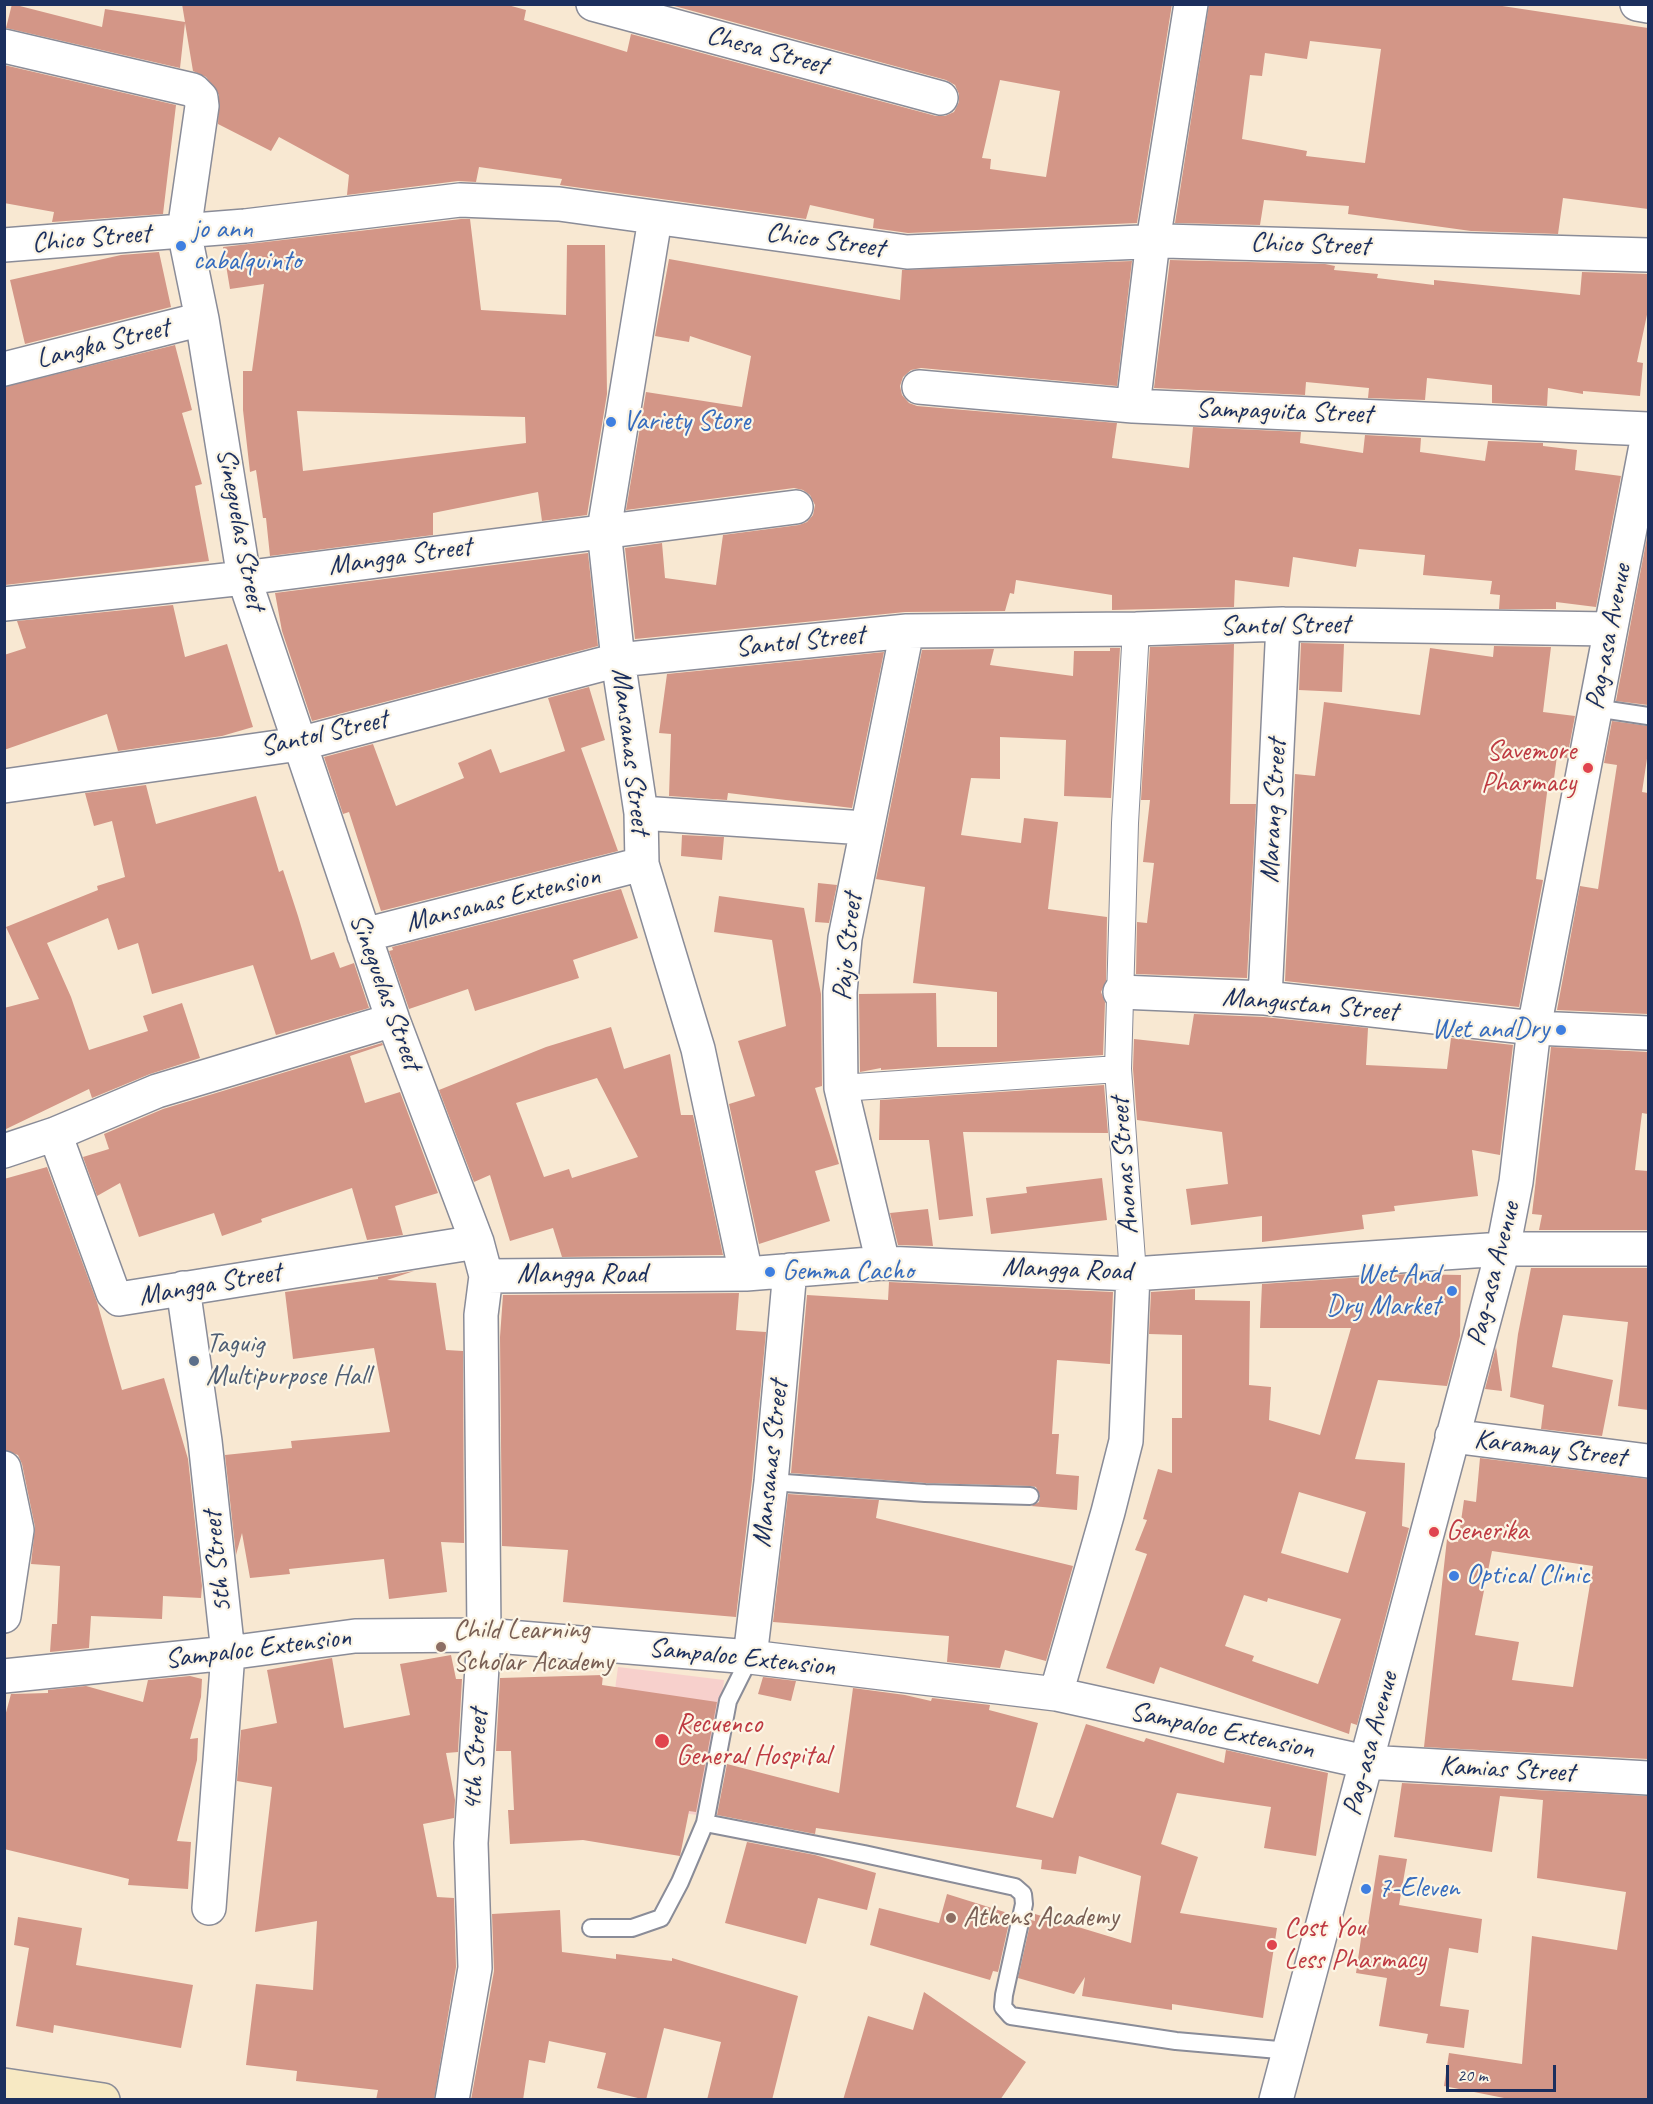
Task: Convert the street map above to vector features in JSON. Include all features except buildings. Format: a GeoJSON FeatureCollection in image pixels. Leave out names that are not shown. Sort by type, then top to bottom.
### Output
{"type":"FeatureCollection","features":[{"type":"Feature","properties":{"kind":"main road"},"geometry":{"type":"LineString","coordinates":[[4,2085],[103,2100]]}},
{"type":"Feature","properties":{"kind":"street","name":"Chesa Street"},"geometry":{"type":"LineString","coordinates":[[593,4],[941,98]]}},
{"type":"Feature","properties":{"kind":"street"},"geometry":{"type":"LineString","coordinates":[[1133,406],[1153,241],[1191,4]]}},
{"type":"Feature","properties":{"kind":"street"},"geometry":{"type":"LineString","coordinates":[[1637,4],[1648,6]]}},
{"type":"Feature","properties":{"kind":"street","name":"Sineguelas Street"},"geometry":{"type":"LineString","coordinates":[[4,46],[193,90],[201,98],[202,106],[184,231],[202,319],[244,578],[393,1020],[477,1242],[486,1276]]}},
{"type":"Feature","properties":{"kind":"street","name":"Chico Street"},"geometry":{"type":"LineString","coordinates":[[4,245],[184,231],[460,200],[560,204],[655,219],[907,252],[1153,241],[1648,255]]}},
{"type":"Feature","properties":{"kind":"street","name":"Mansanas Street"},"geometry":{"type":"LineString","coordinates":[[655,219],[604,530],[618,660],[640,813],[642,864],[698,1049],[746,1274]]}},
{"type":"Feature","properties":{"kind":"street","name":"Langka Street"},"geometry":{"type":"LineString","coordinates":[[4,369],[202,319]]}},
{"type":"Feature","properties":{"kind":"street","name":"Sampaguita Street"},"geometry":{"type":"LineString","coordinates":[[919,387],[1133,406],[1648,429]]}},
{"type":"Feature","properties":{"kind":"street","name":"Pag-asa Avenue"},"geometry":{"type":"LineString","coordinates":[[1276,2100],[1503,1249],[1516,1182],[1534,1028],[1648,435]]}},
{"type":"Feature","properties":{"kind":"street","name":"Mangga Street"},"geometry":{"type":"LineString","coordinates":[[4,604],[244,578],[796,507]]}},
{"type":"Feature","properties":{"kind":"street","name":"Santol Street"},"geometry":{"type":"LineString","coordinates":[[4,786],[299,744],[618,660],[907,631],[1137,629],[1283,624],[1610,629]]}},
{"type":"Feature","properties":{"kind":"street","name":"Marang Street"},"geometry":{"type":"LineString","coordinates":[[1265,998],[1283,624]]}},
{"type":"Feature","properties":{"kind":"street","name":"Anonas Street"},"geometry":{"type":"LineString","coordinates":[[1056,1694],[1126,1441],[1133,1274],[1118,1069],[1125,823],[1137,629]]}},
{"type":"Feature","properties":{"kind":"street","name":"Pajo Street"},"geometry":{"type":"LineString","coordinates":[[883,1263],[841,1088],[840,992],[845,938],[865,828],[907,631]]}},
{"type":"Feature","properties":{"kind":"street"},"geometry":{"type":"LineString","coordinates":[[640,813],[865,828]]}},
{"type":"Feature","properties":{"kind":"street","name":"Mansanas Extension"},"geometry":{"type":"LineString","coordinates":[[364,935],[642,864]]}},
{"type":"Feature","properties":{"kind":"street","name":"Mangustan Street"},"geometry":{"type":"LineString","coordinates":[[1120,992],[1265,998],[1534,1028],[1648,1033]]}},
{"type":"Feature","properties":{"kind":"street"},"geometry":{"type":"LineString","coordinates":[[4,1151],[55,1134],[157,1091],[393,1020]]}},
{"type":"Feature","properties":{"kind":"street"},"geometry":{"type":"LineString","coordinates":[[841,1088],[1118,1069]]}},
{"type":"Feature","properties":{"kind":"street","name":"Mangga Street"},"geometry":{"type":"LineString","coordinates":[[55,1134],[113,1293],[120,1299],[477,1242]]}},
{"type":"Feature","properties":{"kind":"street","name":"Mangga Road"},"geometry":{"type":"LineString","coordinates":[[486,1276],[746,1274],[883,1263],[1133,1274],[1503,1249],[1648,1249]]}},
{"type":"Feature","properties":{"kind":"street","name":"Mansanas Street"},"geometry":{"type":"LineString","coordinates":[[750,1657],[771,1482],[790,1270]]}},
{"type":"Feature","properties":{"kind":"street","name":"4th Street"},"geometry":{"type":"LineString","coordinates":[[452,2100],[475,1968],[471,1843],[484,1635],[481,1315],[486,1276]]}},
{"type":"Feature","properties":{"kind":"street","name":"5th Street"},"geometry":{"type":"LineString","coordinates":[[183,1288],[205,1441],[228,1653],[209,1908]]}},
{"type":"Feature","properties":{"kind":"street","name":"Karamay Street"},"geometry":{"type":"LineString","coordinates":[[1452,1436],[1648,1461]]}},
{"type":"Feature","properties":{"kind":"street"},"geometry":{"type":"LineString","coordinates":[[4,1468],[17,1530],[4,1616]]}},
{"type":"Feature","properties":{"kind":"street","name":"Sampaloc Extension"},"geometry":{"type":"LineString","coordinates":[[4,1676],[228,1653],[355,1636],[484,1635],[750,1657],[1056,1694],[1366,1762]]}},
{"type":"Feature","properties":{"kind":"street","name":"Kamias Street"},"geometry":{"type":"LineString","coordinates":[[1366,1762],[1648,1778]]}},
{"type":"Feature","properties":{"kind":"lane"},"geometry":{"type":"LineString","coordinates":[[1595,708],[1648,716]]}},
{"type":"Feature","properties":{"kind":"lane"},"geometry":{"type":"LineString","coordinates":[[771,1482],[925,1493],[1030,1496]]}},
{"type":"Feature","properties":{"kind":"lane"},"geometry":{"type":"LineString","coordinates":[[591,1928],[632,1928],[661,1918],[680,1882],[705,1824],[728,1701],[750,1657]]}},
{"type":"Feature","properties":{"kind":"lane"},"geometry":{"type":"LineString","coordinates":[[705,1824],[864,1854],[1015,1887],[1023,1894],[1024,1904],[1004,1995],[1003,2007],[1011,2016],[1176,2041],[1290,2051]]}},
{"type":"Feature","properties":{"kind":"shaded area","name":"Recuenco General Hospital"},"geometry":{"type":"Polygon","coordinates":[[[618,1667],[724,1680],[706,1816],[600,1803],[618,1667]]]}},
{"type":"Feature","properties":{"kind":"place","name":"jo ann cabalquinto"},"geometry":{"type":"Point","coordinates":[181,246]}},
{"type":"Feature","properties":{"kind":"place","name":"Variety Store"},"geometry":{"type":"Point","coordinates":[611,422]}},
{"type":"Feature","properties":{"kind":"place","name":"Savemore Pharmacy"},"geometry":{"type":"Point","coordinates":[1588,768]}},
{"type":"Feature","properties":{"kind":"place","name":"Wet andDry"},"geometry":{"type":"Point","coordinates":[1561,1030]}},
{"type":"Feature","properties":{"kind":"place","name":"Gemma Cacho"},"geometry":{"type":"Point","coordinates":[770,1272]}},
{"type":"Feature","properties":{"kind":"place","name":"Wet And Dry Market"},"geometry":{"type":"Point","coordinates":[1452,1291]}},
{"type":"Feature","properties":{"kind":"place","name":"Taguig Multipurpose Hall"},"geometry":{"type":"Point","coordinates":[194,1361]}},
{"type":"Feature","properties":{"kind":"place","name":"Generika"},"geometry":{"type":"Point","coordinates":[1434,1532]}},
{"type":"Feature","properties":{"kind":"place","name":"Optical Clinic"},"geometry":{"type":"Point","coordinates":[1454,1576]}},
{"type":"Feature","properties":{"kind":"place","name":"Child Learning Scholar Academy"},"geometry":{"type":"Point","coordinates":[441,1647]}},
{"type":"Feature","properties":{"kind":"place","name":"Recuenco General Hospital"},"geometry":{"type":"Point","coordinates":[662,1741]}},
{"type":"Feature","properties":{"kind":"place","name":"7-Eleven"},"geometry":{"type":"Point","coordinates":[1366,1889]}},
{"type":"Feature","properties":{"kind":"place","name":"Athens Academy"},"geometry":{"type":"Point","coordinates":[951,1918]}},
{"type":"Feature","properties":{"kind":"place","name":"Cost You Less Pharmacy"},"geometry":{"type":"Point","coordinates":[1272,1945]}}]}
